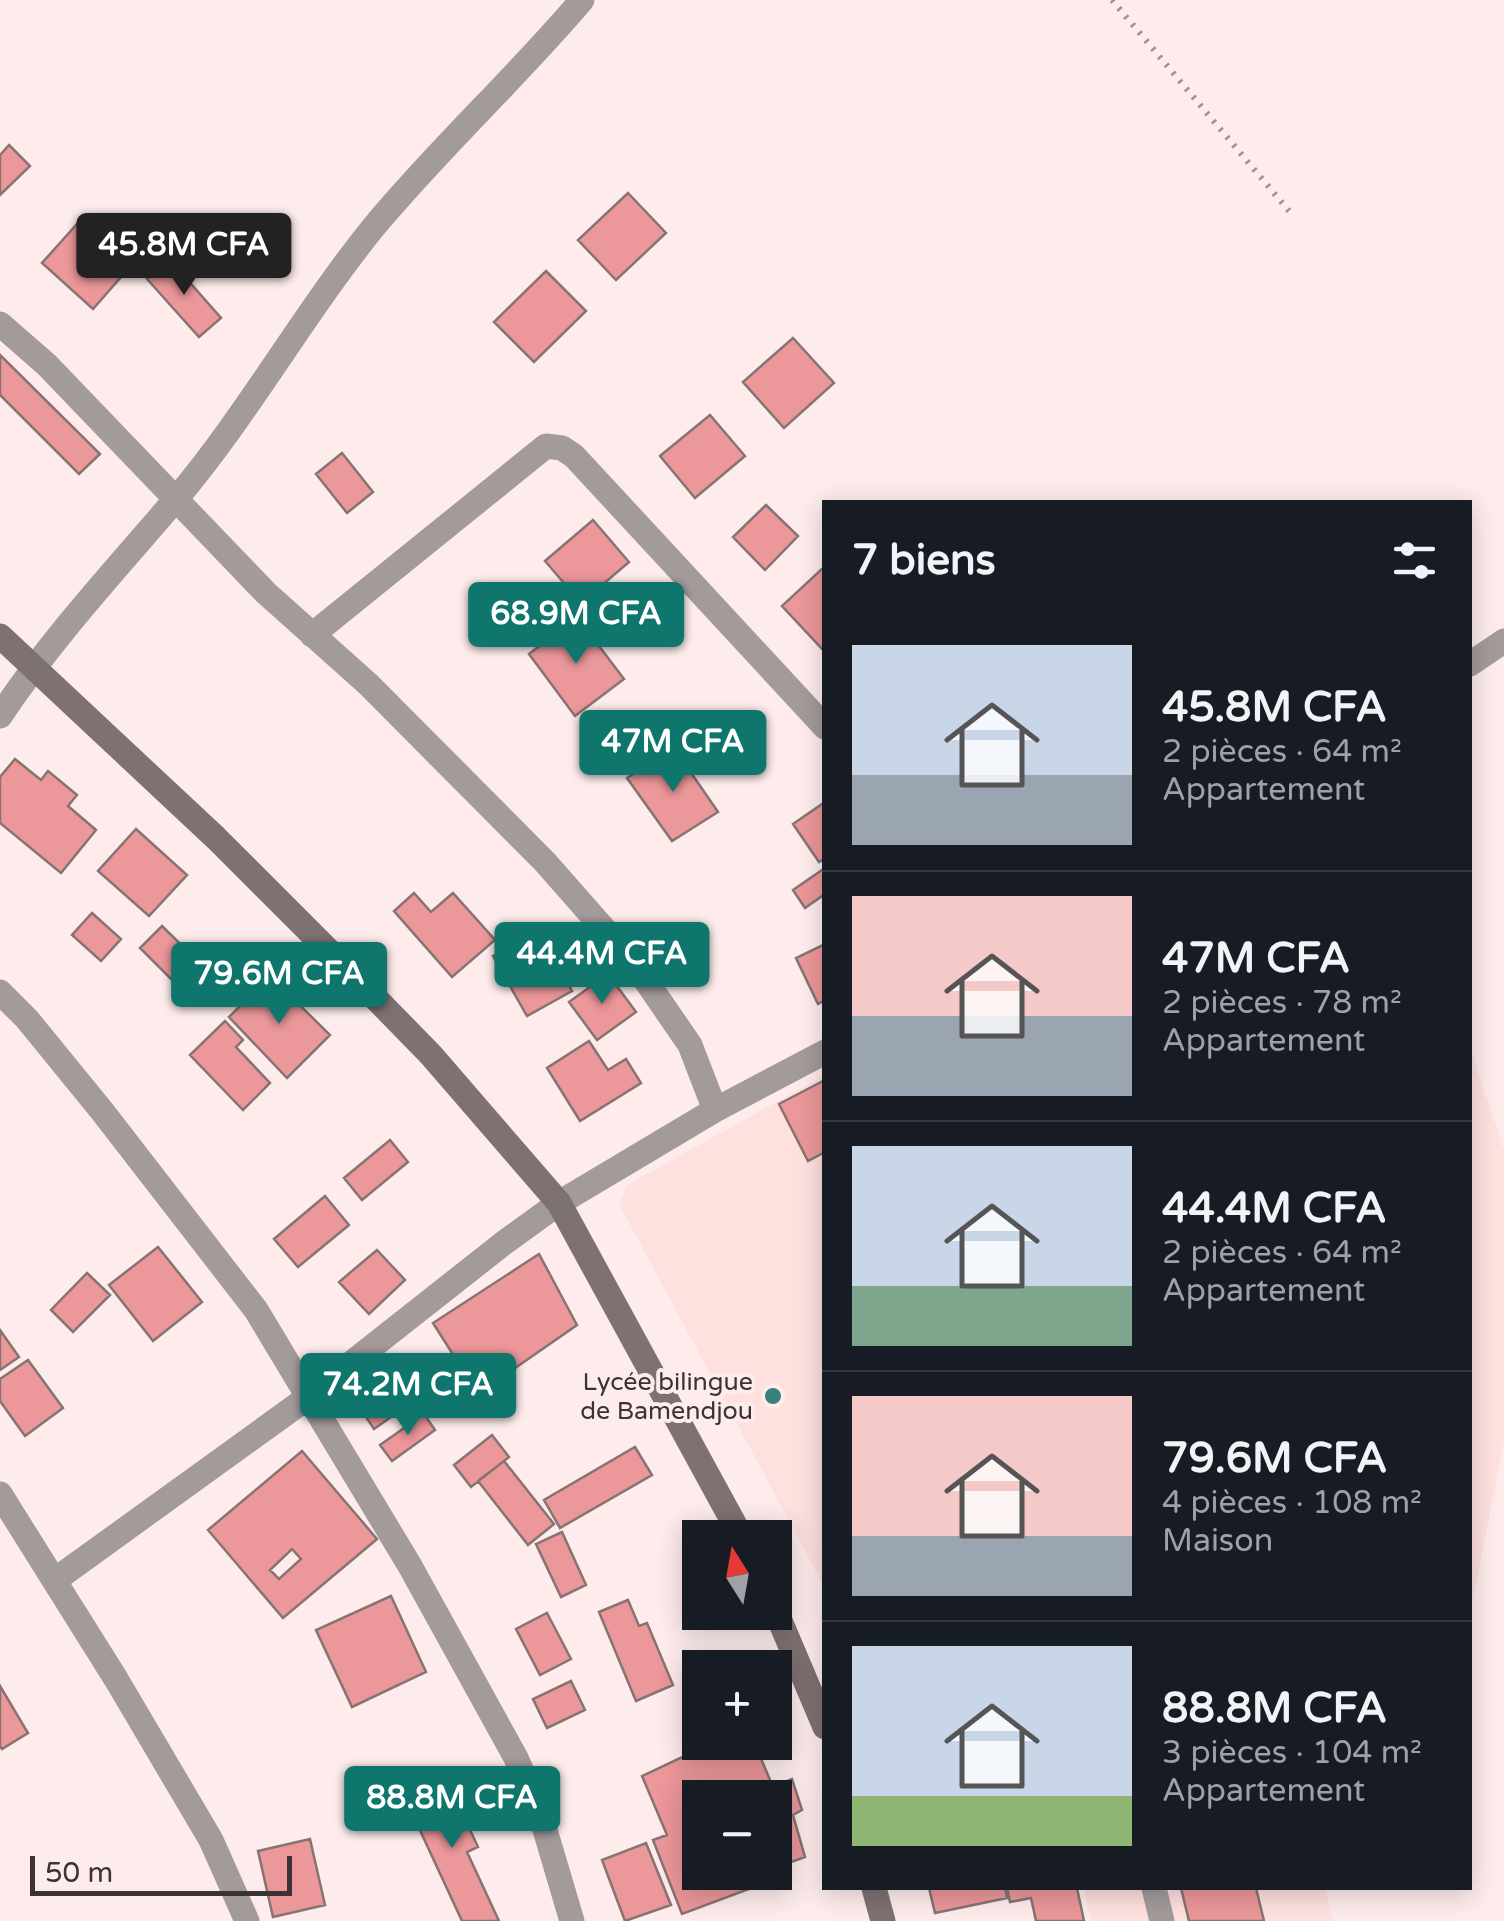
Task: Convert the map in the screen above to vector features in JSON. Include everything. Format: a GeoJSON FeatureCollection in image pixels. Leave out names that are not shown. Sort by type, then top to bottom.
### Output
{"type":"FeatureCollection","features":[{"type":"Feature","properties":{"kind":"main road"},"geometry":{"type":"LineString","coordinates":[[0,636],[216,838],[431,1055],[560,1203],[732,1520]]}},
{"type":"Feature","properties":{"kind":"main road"},"geometry":{"type":"LineString","coordinates":[[788,1630],[815,1674],[822,1711]]}},
{"type":"Feature","properties":{"kind":"main road"},"geometry":{"type":"LineString","coordinates":[[875,1890],[883,1921]]}},
{"type":"Feature","properties":{"kind":"street"},"geometry":{"type":"LineString","coordinates":[[0,716],[33,666],[177,497],[248,404],[321,294],[375,226],[582,0]]}},
{"type":"Feature","properties":{"kind":"street"},"geometry":{"type":"LineString","coordinates":[[0,324],[48,365],[266,593],[368,684],[545,862],[633,962],[690,1045],[715,1110]]}},
{"type":"Feature","properties":{"kind":"street"},"geometry":{"type":"LineString","coordinates":[[312,634],[546,446],[562,448],[574,456],[822,724]]}},
{"type":"Feature","properties":{"kind":"street"},"geometry":{"type":"LineString","coordinates":[[1472,663],[1504,640]]}},
{"type":"Feature","properties":{"kind":"street"},"geometry":{"type":"LineString","coordinates":[[0,992],[102,1111],[256,1310],[410,1566],[516,1758],[540,1814],[572,1921]]}},
{"type":"Feature","properties":{"kind":"street"},"geometry":{"type":"LineString","coordinates":[[55,1580],[307,1398],[560,1203],[715,1110],[822,1054]]}},
{"type":"Feature","properties":{"kind":"street"},"geometry":{"type":"LineString","coordinates":[[0,1494],[210,1840],[246,1921]]}},
{"type":"Feature","properties":{"kind":"street"},"geometry":{"type":"LineString","coordinates":[[1154,1890],[1162,1921]]}},
{"type":"Feature","properties":{"kind":"path"},"geometry":{"type":"LineString","coordinates":[[1112,0],[1289,211]]}},
{"type":"Feature","properties":{"kind":"shaded area"},"geometry":{"type":"Polygon","coordinates":[[[1472,1054],[1504,1150],[1504,1442],[1472,1605],[1472,1054]]]}},
{"type":"Feature","properties":{"kind":"shaded area","name":"Lycée bilingue de Bamendjou"},"geometry":{"type":"Polygon","coordinates":[[[822,1077],[822,1582],[792,1520],[789,1520],[619,1204],[627,1185],[822,1077]]]}},
{"type":"Feature","properties":{"kind":"shaded area"},"geometry":{"type":"Polygon","coordinates":[[[1084,1890],[1325,1890],[1333,1921],[1091,1921],[1084,1890]]]}},
{"type":"Feature","properties":{"kind":"building"},"geometry":{"type":"Polygon","coordinates":[[[9,145],[30,166],[0,195],[0,155],[9,145]]]}},
{"type":"Feature","properties":{"kind":"building"},"geometry":{"type":"Polygon","coordinates":[[[628,193],[666,233],[616,280],[578,240],[628,193]]]}},
{"type":"Feature","properties":{"kind":"building"},"geometry":{"type":"Polygon","coordinates":[[[77,224],[128,269],[93,309],[42,263],[77,224]]]}},
{"type":"Feature","properties":{"kind":"building"},"geometry":{"type":"Polygon","coordinates":[[[170,260],[221,318],[199,337],[147,279],[170,260]]]}},
{"type":"Feature","properties":{"kind":"building"},"geometry":{"type":"Polygon","coordinates":[[[546,271],[586,311],[534,362],[494,322],[546,271]]]}},
{"type":"Feature","properties":{"kind":"building"},"geometry":{"type":"Polygon","coordinates":[[[793,338],[834,383],[784,428],[743,382],[793,338]]]}},
{"type":"Feature","properties":{"kind":"building"},"geometry":{"type":"Polygon","coordinates":[[[0,355],[100,454],[79,474],[0,395],[0,355]]]}},
{"type":"Feature","properties":{"kind":"building"},"geometry":{"type":"Polygon","coordinates":[[[710,415],[745,456],[695,498],[660,456],[710,415]]]}},
{"type":"Feature","properties":{"kind":"building"},"geometry":{"type":"Polygon","coordinates":[[[342,453],[373,492],[347,513],[316,474],[342,453]]]}},
{"type":"Feature","properties":{"kind":"building"},"geometry":{"type":"Polygon","coordinates":[[[766,505],[798,536],[765,570],[733,537],[766,505]]]}},
{"type":"Feature","properties":{"kind":"building"},"geometry":{"type":"Polygon","coordinates":[[[593,520],[629,562],[581,603],[545,561],[593,520]]]}},
{"type":"Feature","properties":{"kind":"building"},"geometry":{"type":"Polygon","coordinates":[[[822,569],[822,649],[782,606],[822,569]]]}},
{"type":"Feature","properties":{"kind":"building"},"geometry":{"type":"Polygon","coordinates":[[[577,617],[624,679],[575,716],[529,654],[577,617]]]}},
{"type":"Feature","properties":{"kind":"building"},"geometry":{"type":"Polygon","coordinates":[[[674,748],[718,812],[672,841],[627,778],[674,748]]]}},
{"type":"Feature","properties":{"kind":"building"},"geometry":{"type":"Polygon","coordinates":[[[15,759],[41,780],[48,771],[77,795],[68,806],[96,830],[61,873],[0,823],[0,777],[15,759]]]}},
{"type":"Feature","properties":{"kind":"building"},"geometry":{"type":"Polygon","coordinates":[[[822,804],[822,860],[819,862],[793,824],[822,804]]]}},
{"type":"Feature","properties":{"kind":"building"},"geometry":{"type":"Polygon","coordinates":[[[136,829],[187,875],[149,916],[98,871],[136,829]]]}},
{"type":"Feature","properties":{"kind":"building"},"geometry":{"type":"Polygon","coordinates":[[[822,870],[822,896],[805,908],[793,890],[822,870]]]}},
{"type":"Feature","properties":{"kind":"building"},"geometry":{"type":"Polygon","coordinates":[[[414,893],[431,912],[453,893],[495,940],[452,977],[394,911],[414,893]]]}},
{"type":"Feature","properties":{"kind":"building"},"geometry":{"type":"Polygon","coordinates":[[[92,913],[121,939],[101,961],[72,935],[92,913]]]}},
{"type":"Feature","properties":{"kind":"building"},"geometry":{"type":"Polygon","coordinates":[[[162,926],[211,974],[189,997],[140,948],[162,926]]]}},
{"type":"Feature","properties":{"kind":"building"},"geometry":{"type":"Polygon","coordinates":[[[539,931],[572,991],[527,1016],[493,956],[539,931]]]}},
{"type":"Feature","properties":{"kind":"building"},"geometry":{"type":"Polygon","coordinates":[[[822,945],[822,1002],[818,1004],[796,958],[822,945]]]}},
{"type":"Feature","properties":{"kind":"building"},"geometry":{"type":"Polygon","coordinates":[[[608,974],[636,1012],[597,1040],[569,1002],[608,974]]]}},
{"type":"Feature","properties":{"kind":"building"},"geometry":{"type":"Polygon","coordinates":[[[270,976],[330,1035],[287,1078],[229,1017],[270,976]]]}},
{"type":"Feature","properties":{"kind":"building"},"geometry":{"type":"Polygon","coordinates":[[[225,1021],[243,1040],[236,1047],[270,1083],[243,1110],[190,1055],[225,1021]]]}},
{"type":"Feature","properties":{"kind":"building"},"geometry":{"type":"Polygon","coordinates":[[[589,1041],[608,1070],[626,1059],[641,1083],[580,1121],[547,1068],[589,1041]]]}},
{"type":"Feature","properties":{"kind":"building"},"geometry":{"type":"Polygon","coordinates":[[[822,1082],[822,1154],[808,1161],[779,1104],[822,1082]]]}},
{"type":"Feature","properties":{"kind":"building"},"geometry":{"type":"Polygon","coordinates":[[[390,1140],[408,1162],[362,1200],[344,1178],[390,1140]]]}},
{"type":"Feature","properties":{"kind":"building"},"geometry":{"type":"Polygon","coordinates":[[[325,1196],[349,1225],[298,1267],[274,1239],[325,1196]]]}},
{"type":"Feature","properties":{"kind":"building"},"geometry":{"type":"Polygon","coordinates":[[[158,1247],[202,1302],[153,1341],[109,1285],[158,1247]]]}},
{"type":"Feature","properties":{"kind":"building"},"geometry":{"type":"Polygon","coordinates":[[[377,1250],[405,1280],[369,1314],[339,1282],[377,1250]]]}},
{"type":"Feature","properties":{"kind":"building"},"geometry":{"type":"Polygon","coordinates":[[[539,1254],[577,1325],[478,1394],[433,1323],[539,1254]]]}},
{"type":"Feature","properties":{"kind":"building"},"geometry":{"type":"Polygon","coordinates":[[[87,1273],[110,1295],[73,1332],[51,1310],[87,1273]]]}},
{"type":"Feature","properties":{"kind":"building"},"geometry":{"type":"Polygon","coordinates":[[[0,1330],[19,1357],[0,1370],[0,1330]]]}},
{"type":"Feature","properties":{"kind":"building"},"geometry":{"type":"Polygon","coordinates":[[[28,1360],[63,1408],[25,1436],[0,1401],[0,1379],[28,1360]]]}},
{"type":"Feature","properties":{"kind":"building"},"geometry":{"type":"Polygon","coordinates":[[[405,1384],[415,1400],[374,1429],[364,1414],[405,1384]]]}},
{"type":"Feature","properties":{"kind":"building"},"geometry":{"type":"Polygon","coordinates":[[[424,1414],[435,1430],[392,1461],[380,1445],[424,1414]]]}},
{"type":"Feature","properties":{"kind":"building"},"geometry":{"type":"Polygon","coordinates":[[[492,1435],[509,1457],[471,1487],[454,1465],[492,1435]]]}},
{"type":"Feature","properties":{"kind":"building"},"geometry":{"type":"Polygon","coordinates":[[[635,1447],[652,1475],[560,1528],[544,1500],[635,1447]]]}},
{"type":"Feature","properties":{"kind":"building"},"geometry":{"type":"Polygon","coordinates":[[[302,1451],[377,1539],[283,1618],[208,1530],[302,1451]],[[292,1549],[270,1570],[279,1579],[301,1559],[292,1549]]]}},
{"type":"Feature","properties":{"kind":"building"},"geometry":{"type":"Polygon","coordinates":[[[504,1461],[554,1524],[528,1545],[478,1481],[504,1461]]]}},
{"type":"Feature","properties":{"kind":"building"},"geometry":{"type":"Polygon","coordinates":[[[562,1532],[586,1585],[561,1597],[536,1544],[562,1532]]]}},
{"type":"Feature","properties":{"kind":"building"},"geometry":{"type":"Polygon","coordinates":[[[391,1596],[426,1672],[352,1707],[316,1630],[391,1596]]]}},
{"type":"Feature","properties":{"kind":"building"},"geometry":{"type":"Polygon","coordinates":[[[628,1600],[639,1626],[647,1623],[673,1685],[636,1701],[599,1612],[628,1600]]]}},
{"type":"Feature","properties":{"kind":"building"},"geometry":{"type":"Polygon","coordinates":[[[547,1613],[571,1659],[540,1675],[516,1629],[547,1613]]]}},
{"type":"Feature","properties":{"kind":"building"},"geometry":{"type":"Polygon","coordinates":[[[571,1681],[585,1710],[547,1728],[533,1699],[571,1681]]]}},
{"type":"Feature","properties":{"kind":"building"},"geometry":{"type":"Polygon","coordinates":[[[0,1686],[28,1733],[2,1749],[0,1746],[0,1686]]]}},
{"type":"Feature","properties":{"kind":"building"},"geometry":{"type":"Polygon","coordinates":[[[682,1757],[762,1760],[770,1780],[682,1780],[682,1890],[746,1890],[682,1914],[653,1840],[667,1835],[642,1776],[682,1757]]]}},
{"type":"Feature","properties":{"kind":"building"},"geometry":{"type":"Polygon","coordinates":[[[792,1779],[802,1810],[793,1815],[805,1857],[792,1862],[792,1779]]]}},
{"type":"Feature","properties":{"kind":"building"},"geometry":{"type":"Polygon","coordinates":[[[447,1781],[478,1847],[467,1852],[499,1921],[462,1921],[406,1800],[447,1781]]]}},
{"type":"Feature","properties":{"kind":"building"},"geometry":{"type":"Polygon","coordinates":[[[310,1839],[325,1905],[273,1917],[258,1851],[310,1839]]]}},
{"type":"Feature","properties":{"kind":"building"},"geometry":{"type":"Polygon","coordinates":[[[646,1843],[671,1905],[625,1921],[602,1860],[646,1843]]]}},
{"type":"Feature","properties":{"kind":"building"},"geometry":{"type":"Polygon","coordinates":[[[929,1890],[1005,1890],[1007,1898],[935,1913],[929,1890]]]}},
{"type":"Feature","properties":{"kind":"building"},"geometry":{"type":"Polygon","coordinates":[[[1007,1890],[1077,1890],[1084,1921],[1036,1921],[1031,1898],[1010,1902],[1007,1890]]]}},
{"type":"Feature","properties":{"kind":"building"},"geometry":{"type":"Polygon","coordinates":[[[1181,1890],[1256,1890],[1264,1921],[1189,1921],[1181,1890]]]}},
{"type":"Feature","properties":{"kind":"place","name":"Lycée bilingue de Bamendjou"},"geometry":{"type":"Point","coordinates":[773,1396]}}]}
